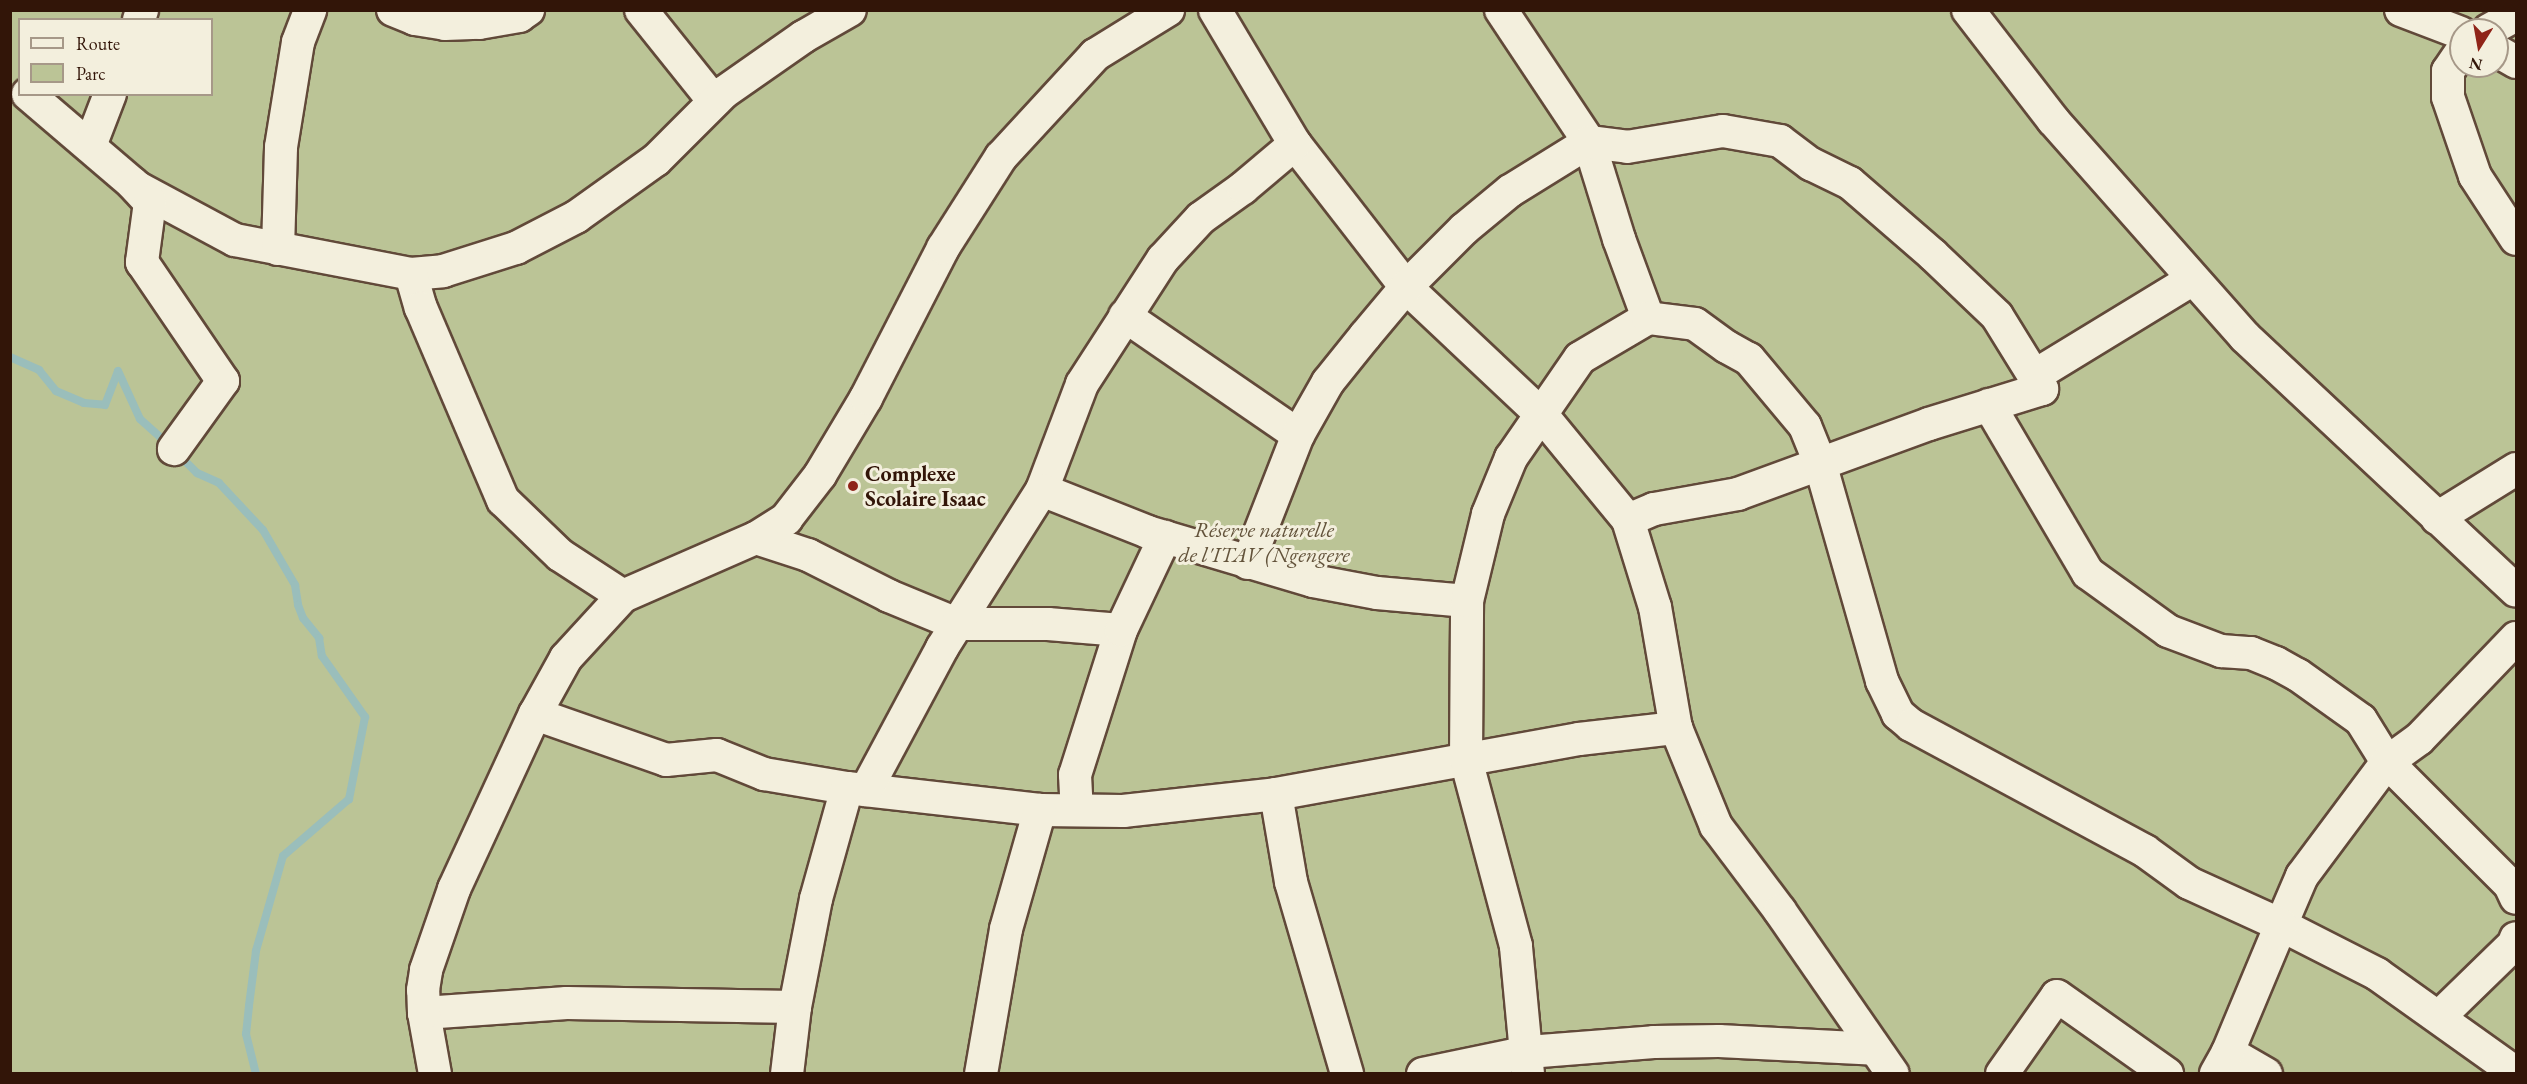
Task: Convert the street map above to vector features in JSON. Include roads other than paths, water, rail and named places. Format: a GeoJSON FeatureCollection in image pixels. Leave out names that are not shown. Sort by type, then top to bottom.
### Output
{"type":"FeatureCollection","features":[{"type":"Feature","properties":{"kind":"street"},"geometry":{"type":"LineString","coordinates":[[278,249],[281,147],[298,42],[310,10]]}},
{"type":"Feature","properties":{"kind":"street"},"geometry":{"type":"LineString","coordinates":[[393,10],[415,19],[445,24],[479,23],[519,16],[528,10]]}},
{"type":"Feature","properties":{"kind":"street"},"geometry":{"type":"LineString","coordinates":[[641,10],[714,101]]}},
{"type":"Feature","properties":{"kind":"street"},"geometry":{"type":"LineString","coordinates":[[30,96],[138,188],[235,240],[411,274],[442,271],[516,248],[576,216],[656,160],[714,101],[803,37],[850,10]]}},
{"type":"Feature","properties":{"kind":"street"},"geometry":{"type":"LineString","coordinates":[[435,1074],[424,1013],[423,990],[426,970],[454,889],[535,714],[566,658],[623,596],[756,538],[786,519],[820,475],[866,398],[943,248],[1001,157],[1095,56],[1168,10]]}},
{"type":"Feature","properties":{"kind":"street"},"geometry":{"type":"LineString","coordinates":[[1215,10],[1295,144],[1406,287],[1541,414],[1628,520],[1655,607],[1676,728],[1716,826],[1780,911],[1884,1061]]}},
{"type":"Feature","properties":{"kind":"street"},"geometry":{"type":"LineString","coordinates":[[1501,10],[1589,142],[1619,239],[1648,318]]}},
{"type":"Feature","properties":{"kind":"street"},"geometry":{"type":"LineString","coordinates":[[1968,10],[2053,120],[2245,337],[2517,591]]}},
{"type":"Feature","properties":{"kind":"street"},"geometry":{"type":"LineString","coordinates":[[2401,10],[2449,28]]}},
{"type":"Feature","properties":{"kind":"street"},"geometry":{"type":"LineString","coordinates":[[2449,70],[2448,98],[2475,176],[2517,239]]}},
{"type":"Feature","properties":{"kind":"street"},"geometry":{"type":"LineString","coordinates":[[90,146],[109,96]]}},
{"type":"Feature","properties":{"kind":"street"},"geometry":{"type":"LineString","coordinates":[[10,109],[81,130],[150,202],[142,262],[223,381],[174,449]]}},
{"type":"Feature","properties":{"kind":"street"},"geometry":{"type":"LineString","coordinates":[[1248,563],[1298,435],[1328,382],[1406,287],[1464,229],[1510,191],[1589,142],[1627,147],[1723,131],[1780,141],[1811,164],[1850,183],[1897,222],[1997,316],[2042,388],[1820,462],[1738,494],[1654,509],[1628,520]]}},
{"type":"Feature","properties":{"kind":"street"},"geometry":{"type":"LineString","coordinates":[[787,1074],[795,1007],[816,899],[857,789],[1042,490],[1082,384],[1163,259],[1201,219],[1243,188],[1295,144]]}},
{"type":"Feature","properties":{"kind":"street"},"geometry":{"type":"LineString","coordinates":[[411,274],[421,308],[503,500],[560,555],[623,596]]}},
{"type":"Feature","properties":{"kind":"street"},"geometry":{"type":"LineString","coordinates":[[2034,376],[2193,279]]}},
{"type":"Feature","properties":{"kind":"street"},"geometry":{"type":"LineString","coordinates":[[1125,315],[1298,435]]}},
{"type":"Feature","properties":{"kind":"street"},"geometry":{"type":"LineString","coordinates":[[1528,1063],[1516,946],[1466,759],[1467,601],[1488,514],[1511,458],[1580,358],[1648,318],[1695,324],[1727,347],[1749,359],[1805,426],[1820,462],[1872,652],[1888,697],[1898,714],[1919,730],[2145,851],[2189,883],[2281,925],[2377,974],[2517,1073]]}},
{"type":"Feature","properties":{"kind":"street"},"geometry":{"type":"LineString","coordinates":[[1989,405],[2088,573],[2168,631],[2221,651],[2251,653],[2298,675],[2361,720],[2387,762],[2510,885],[2517,898]]}},
{"type":"Feature","properties":{"kind":"street"},"geometry":{"type":"LineString","coordinates":[[2437,518],[2517,469]]}},
{"type":"Feature","properties":{"kind":"street"},"geometry":{"type":"LineString","coordinates":[[1042,490],[1165,537],[1313,581],[1377,593],[1467,601]]}},
{"type":"Feature","properties":{"kind":"street"},"geometry":{"type":"LineString","coordinates":[[1077,810],[1075,775],[1120,630],[1165,537]]}},
{"type":"Feature","properties":{"kind":"street"},"geometry":{"type":"LineString","coordinates":[[756,538],[808,555],[889,596],[957,624],[1048,624],[1120,630]]}},
{"type":"Feature","properties":{"kind":"street"},"geometry":{"type":"LineString","coordinates":[[2266,1074],[2222,1063],[2302,876],[2387,762],[2419,739],[2517,638]]}},
{"type":"Feature","properties":{"kind":"street"},"geometry":{"type":"LineString","coordinates":[[535,714],[666,760],[717,755],[764,774],[857,789],[1040,810],[1123,811],[1276,795],[1580,739],[1676,728]]}},
{"type":"Feature","properties":{"kind":"street"},"geometry":{"type":"LineString","coordinates":[[1276,795],[1291,882],[1347,1074]]}},
{"type":"Feature","properties":{"kind":"street"},"geometry":{"type":"LineString","coordinates":[[981,1074],[1006,929],[1040,810]]}},
{"type":"Feature","properties":{"kind":"street"},"geometry":{"type":"LineString","coordinates":[[2439,1017],[2514,944],[2517,938]]}},
{"type":"Feature","properties":{"kind":"street"},"geometry":{"type":"LineString","coordinates":[[2002,1074],[2057,996],[2167,1074]]}},
{"type":"Feature","properties":{"kind":"street"},"geometry":{"type":"LineString","coordinates":[[424,1013],[567,1003],[795,1007]]}},
{"type":"Feature","properties":{"kind":"street"},"geometry":{"type":"LineString","coordinates":[[1423,1074],[1528,1063],[1689,1041],[1884,1061]]}},
{"type":"Feature","properties":{"kind":"waterway"},"geometry":{"type":"LineString","coordinates":[[10,357],[39,370],[56,391],[84,403],[105,405],[118,371],[140,419],[169,445]]}},
{"type":"Feature","properties":{"kind":"waterway"},"geometry":{"type":"LineString","coordinates":[[178,454],[197,473],[219,483],[263,530],[295,585],[298,605],[303,618],[319,638],[322,656],[365,717],[349,799],[283,856],[256,951],[249,1006],[246,1034],[256,1074]]}},
{"type":"Feature","properties":{"kind":"place","name":"Complexe Scolaire Isaac"},"geometry":{"type":"Point","coordinates":[853,486]}},
{"type":"Feature","properties":{"kind":"park label","name":"Réserve naturelle de l'ITAV (Ngengere"},"geometry":{"type":"Point","coordinates":[1264,542]}}]}
